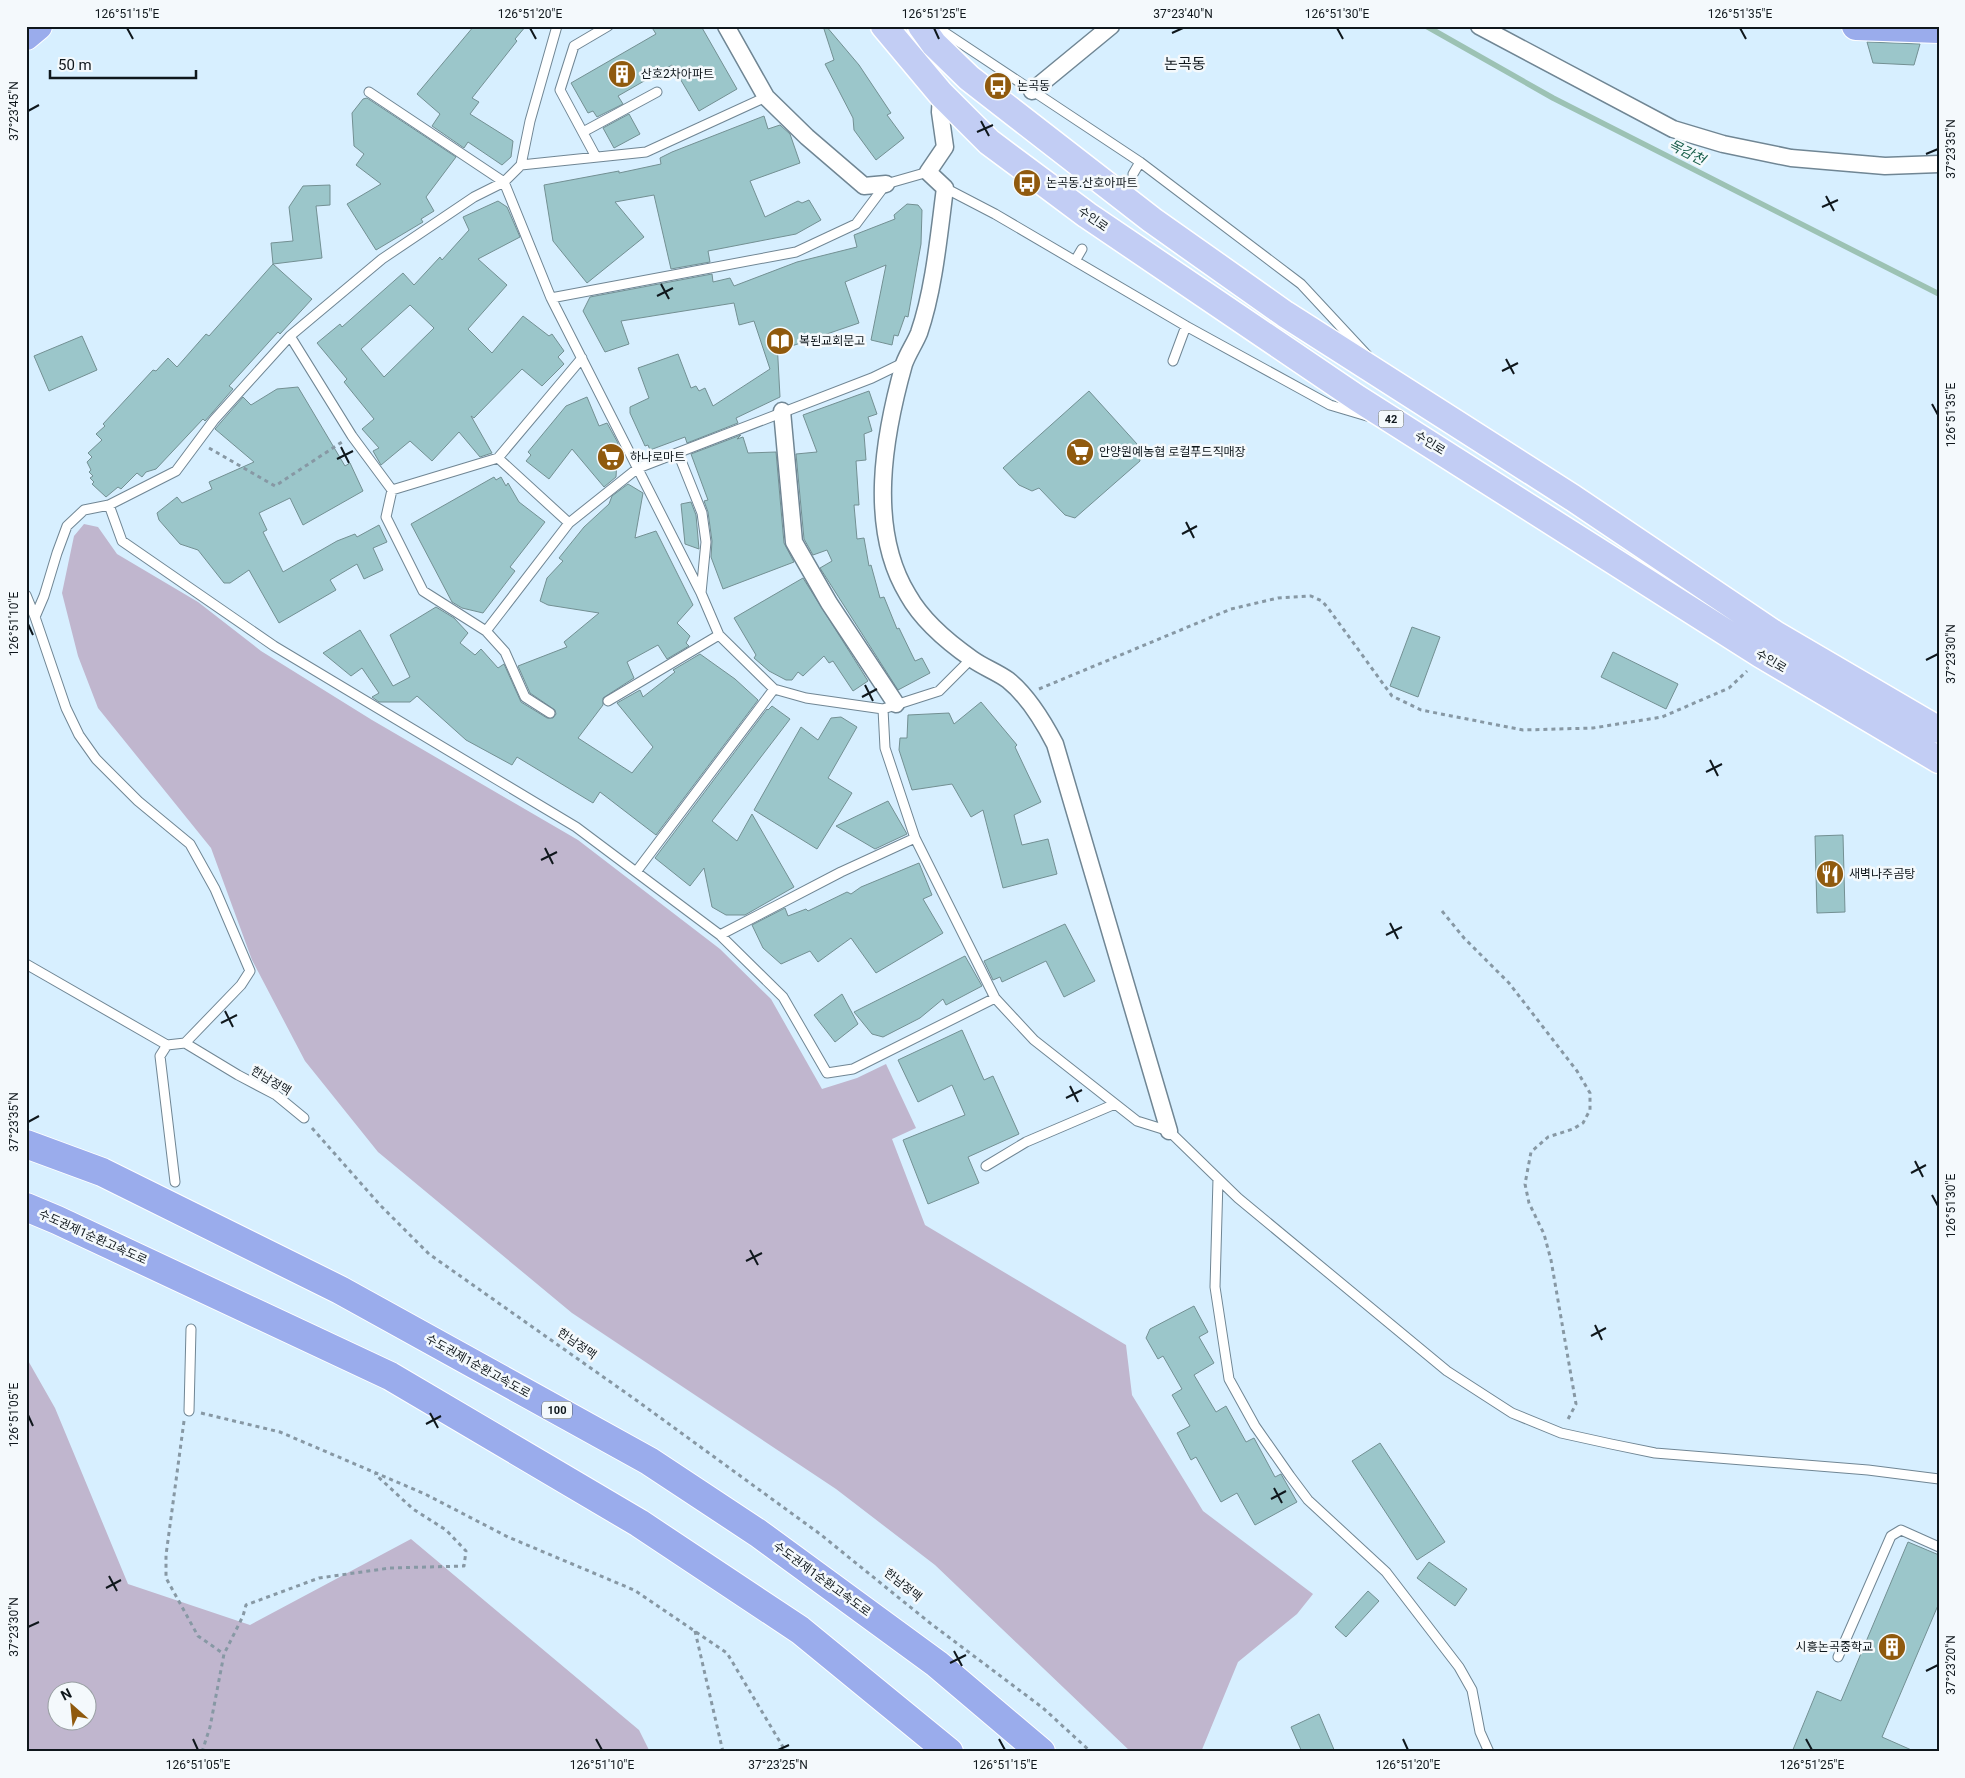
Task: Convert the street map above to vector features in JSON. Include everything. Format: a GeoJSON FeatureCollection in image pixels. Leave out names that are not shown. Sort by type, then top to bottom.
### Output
{"type":"FeatureCollection","features":[{"type":"Feature","properties":{"kind":"highway"},"geometry":{"type":"LineString","coordinates":[[26,36],[38,26]]}},
{"type":"Feature","properties":{"kind":"highway"},"geometry":{"type":"LineString","coordinates":[[1856,26],[1939,29]]}},
{"type":"Feature","properties":{"kind":"highway","name":"수도권제1순환고속도로"},"geometry":{"type":"LineString","coordinates":[[26,1144],[102,1172],[340,1290],[649,1461],[758,1533],[937,1664],[1041,1752]]}},
{"type":"Feature","properties":{"kind":"highway","name":"수도권제1순환고속도로"},"geometry":{"type":"LineString","coordinates":[[26,1207],[58,1220],[381,1372],[639,1523],[800,1630],[949,1752]]}},
{"type":"Feature","properties":{"kind":"main road","name":"수인로"},"geometry":{"type":"LineString","coordinates":[[884,26],[940,94],[989,142],[1086,215],[1403,426],[1760,654],[1939,760]]}},
{"type":"Feature","properties":{"kind":"main road","name":"수인로"},"geometry":{"type":"LineString","coordinates":[[921,26],[934,44],[969,78],[1152,220],[1285,314],[1573,498],[1776,634],[1939,730]]}},
{"type":"Feature","properties":{"kind":"street"},"geometry":{"type":"LineString","coordinates":[[726,26],[766,97],[807,137],[864,186],[886,184]]}},
{"type":"Feature","properties":{"kind":"street"},"geometry":{"type":"LineString","coordinates":[[1032,90],[1111,26]]}},
{"type":"Feature","properties":{"kind":"street"},"geometry":{"type":"LineString","coordinates":[[1479,26],[1673,129],[1723,144],[1800,159],[1885,166],[1939,164]]}},
{"type":"Feature","properties":{"kind":"street"},"geometry":{"type":"LineString","coordinates":[[940,94],[940,112],[945,146],[928,172],[945,188],[937,256],[919,333],[905,362],[888,435],[883,497],[889,554],[908,596],[935,628],[971,659],[1009,681],[1043,720],[1055,744],[1169,1131]]}},
{"type":"Feature","properties":{"kind":"street"},"geometry":{"type":"LineString","coordinates":[[782,411],[794,542],[890,706]]}},
{"type":"Feature","properties":{"kind":"lane"},"geometry":{"type":"LineString","coordinates":[[35,617],[44,596],[56,553],[67,526],[84,510],[109,505],[176,472],[214,420],[290,336],[382,259],[474,196],[504,182],[522,165],[530,121],[557,26]]}},
{"type":"Feature","properties":{"kind":"lane"},"geometry":{"type":"LineString","coordinates":[[596,157],[560,90],[574,46],[608,26]]}},
{"type":"Feature","properties":{"kind":"lane"},"geometry":{"type":"LineString","coordinates":[[935,26],[1140,162],[1300,284],[1397,386]]}},
{"type":"Feature","properties":{"kind":"lane"},"geometry":{"type":"LineString","coordinates":[[369,92],[504,182],[551,298],[701,593],[720,635],[774,689],[806,698],[890,706],[939,691],[971,659]]}},
{"type":"Feature","properties":{"kind":"lane"},"geometry":{"type":"LineString","coordinates":[[583,132],[657,92]]}},
{"type":"Feature","properties":{"kind":"lane"},"geometry":{"type":"LineString","coordinates":[[522,165],[646,152],[766,97]]}},
{"type":"Feature","properties":{"kind":"lane"},"geometry":{"type":"LineString","coordinates":[[1133,174],[1140,162]]}},
{"type":"Feature","properties":{"kind":"lane"},"geometry":{"type":"LineString","coordinates":[[551,298],[796,252],[856,224],[886,184],[928,172]]}},
{"type":"Feature","properties":{"kind":"lane"},"geometry":{"type":"LineString","coordinates":[[945,188],[1186,326],[1330,405],[1403,426]]}},
{"type":"Feature","properties":{"kind":"lane"},"geometry":{"type":"LineString","coordinates":[[1075,261],[1082,249]]}},
{"type":"Feature","properties":{"kind":"lane"},"geometry":{"type":"LineString","coordinates":[[1173,361],[1186,326]]}},
{"type":"Feature","properties":{"kind":"lane"},"geometry":{"type":"LineString","coordinates":[[290,336],[352,436],[392,490],[386,517],[423,591],[486,631],[505,652],[526,697],[550,713]]}},
{"type":"Feature","properties":{"kind":"lane"},"geometry":{"type":"LineString","coordinates":[[392,490],[498,458],[582,358]]}},
{"type":"Feature","properties":{"kind":"lane"},"geometry":{"type":"LineString","coordinates":[[486,631],[569,522],[638,468],[782,411],[872,378],[905,362]]}},
{"type":"Feature","properties":{"kind":"lane"},"geometry":{"type":"LineString","coordinates":[[678,453],[702,514],[706,542],[701,593]]}},
{"type":"Feature","properties":{"kind":"lane"},"geometry":{"type":"LineString","coordinates":[[498,458],[569,522]]}},
{"type":"Feature","properties":{"kind":"lane"},"geometry":{"type":"LineString","coordinates":[[109,505],[122,541],[274,646],[576,827],[720,935],[783,997],[827,1073],[853,1069],[994,998]]}},
{"type":"Feature","properties":{"kind":"lane"},"geometry":{"type":"LineString","coordinates":[[26,595],[66,708],[79,735],[96,759],[138,801],[190,844],[215,889],[250,971],[241,985],[185,1043],[167,1045],[26,964]]}},
{"type":"Feature","properties":{"kind":"lane"},"geometry":{"type":"LineString","coordinates":[[608,701],[720,635]]}},
{"type":"Feature","properties":{"kind":"lane"},"geometry":{"type":"LineString","coordinates":[[636,872],[774,689]]}},
{"type":"Feature","properties":{"kind":"lane"},"geometry":{"type":"LineString","coordinates":[[890,706],[885,748],[915,838],[994,998],[1034,1040],[1137,1121],[1169,1131],[1238,1198],[1446,1371],[1512,1413],[1561,1433],[1655,1453],[1868,1470],[1939,1479]]}},
{"type":"Feature","properties":{"kind":"lane"},"geometry":{"type":"LineString","coordinates":[[720,935],[840,872],[915,838]]}},
{"type":"Feature","properties":{"kind":"lane","name":"한남정맥"},"geometry":{"type":"LineString","coordinates":[[185,1043],[276,1095],[304,1118]]}},
{"type":"Feature","properties":{"kind":"lane"},"geometry":{"type":"LineString","coordinates":[[167,1045],[160,1056],[175,1182]]}},
{"type":"Feature","properties":{"kind":"lane"},"geometry":{"type":"LineString","coordinates":[[986,1166],[1026,1142],[1115,1104]]}},
{"type":"Feature","properties":{"kind":"lane"},"geometry":{"type":"LineString","coordinates":[[1218,1179],[1215,1287],[1229,1379],[1255,1426],[1308,1500],[1386,1572],[1459,1667],[1472,1690],[1480,1732],[1489,1752]]}},
{"type":"Feature","properties":{"kind":"lane"},"geometry":{"type":"LineString","coordinates":[[189,1411],[191,1329]]}},
{"type":"Feature","properties":{"kind":"lane"},"geometry":{"type":"LineString","coordinates":[[1838,1656],[1891,1536],[1901,1530],[1939,1547]]}},
{"type":"Feature","properties":{"kind":"path"},"geometry":{"type":"LineString","coordinates":[[198,441],[275,486],[352,436]]}},
{"type":"Feature","properties":{"kind":"path"},"geometry":{"type":"LineString","coordinates":[[1022,696],[1231,609],[1278,598],[1311,596],[1322,601],[1328,608],[1392,696],[1421,710],[1523,730],[1592,728],[1662,718],[1729,688],[1741,680],[1760,654]]}},
{"type":"Feature","properties":{"kind":"path"},"geometry":{"type":"LineString","coordinates":[[1442,911],[1464,938],[1509,983],[1577,1071],[1590,1093],[1590,1110],[1583,1122],[1573,1129],[1548,1136],[1531,1152],[1525,1184],[1529,1203],[1544,1234],[1551,1260],[1576,1404],[1561,1433]]}},
{"type":"Feature","properties":{"kind":"path","name":"한남정맥"},"geometry":{"type":"LineString","coordinates":[[304,1118],[381,1206],[429,1254],[636,1400],[820,1534],[930,1623],[1043,1708],[1091,1752]]}},
{"type":"Feature","properties":{"kind":"path"},"geometry":{"type":"LineString","coordinates":[[224,1654],[198,1636],[166,1578],[166,1555],[182,1425],[189,1411],[280,1432],[425,1494],[508,1537],[634,1590],[727,1653],[786,1752]]}},
{"type":"Feature","properties":{"kind":"path"},"geometry":{"type":"LineString","coordinates":[[202,1752],[210,1727],[224,1654],[243,1616],[246,1605],[262,1597],[319,1578],[390,1568],[464,1566],[466,1551],[446,1530],[413,1508],[372,1472]]}},
{"type":"Feature","properties":{"kind":"path"},"geometry":{"type":"LineString","coordinates":[[695,1631],[723,1752]]}},
{"type":"Feature","properties":{"kind":"shaded area"},"geometry":{"type":"Polygon","coordinates":[[[84,524],[98,527],[117,554],[198,602],[261,651],[372,720],[578,840],[720,949],[771,999],[822,1089],[857,1078],[886,1064],[916,1128],[892,1139],[925,1225],[1126,1345],[1132,1395],[1203,1511],[1313,1594],[1297,1614],[1238,1662],[1201,1752],[1131,1752],[935,1565],[836,1489],[572,1313],[378,1152],[305,1061],[252,960],[211,848],[98,708],[78,656],[62,593],[74,536],[84,524]]]}},
{"type":"Feature","properties":{"kind":"shaded area"},"geometry":{"type":"Polygon","coordinates":[[[26,1357],[55,1408],[128,1584],[250,1625],[411,1539],[639,1730],[650,1752],[26,1752],[26,1357]]]}},
{"type":"Feature","properties":{"kind":"building"},"geometry":{"type":"Polygon","coordinates":[[[474,26],[526,26],[515,39],[517,41],[472,98],[479,102],[470,114],[513,141],[511,157],[502,165],[468,142],[464,148],[432,126],[440,114],[417,94],[474,26]]]}},
{"type":"Feature","properties":{"kind":"building","name":"산호2차아파트"},"geometry":{"type":"Polygon","coordinates":[[[651,26],[701,26],[737,89],[699,111],[672,65],[618,96],[623,104],[597,117],[593,111],[588,113],[571,83],[656,34],[651,26]]]}},
{"type":"Feature","properties":{"kind":"building"},"geometry":{"type":"Polygon","coordinates":[[[823,26],[826,26],[859,65],[891,113],[887,115],[904,138],[876,160],[854,130],[853,118],[825,64],[834,60],[823,26]]]}},
{"type":"Feature","properties":{"kind":"building"},"geometry":{"type":"Polygon","coordinates":[[[1867,42],[1920,44],[1914,65],[1873,63],[1867,42]]]}},
{"type":"Feature","properties":{"kind":"building"},"geometry":{"type":"Polygon","coordinates":[[[367,98],[456,157],[426,197],[434,211],[421,219],[423,222],[376,250],[347,204],[381,184],[356,165],[364,154],[354,146],[352,113],[363,99],[367,98]]]}},
{"type":"Feature","properties":{"kind":"building"},"geometry":{"type":"Polygon","coordinates":[[[629,114],[640,134],[614,148],[603,128],[629,114]]]}},
{"type":"Feature","properties":{"kind":"building"},"geometry":{"type":"Polygon","coordinates":[[[764,116],[768,129],[780,125],[790,134],[800,163],[750,181],[765,217],[798,201],[802,203],[809,200],[821,220],[796,234],[708,251],[710,262],[671,269],[654,195],[615,202],[644,237],[587,283],[553,241],[544,185],[661,164],[660,158],[672,152],[764,116]]]}},
{"type":"Feature","properties":{"kind":"building"},"geometry":{"type":"Polygon","coordinates":[[[330,185],[330,205],[316,206],[322,258],[273,264],[271,243],[293,241],[289,207],[303,186],[330,185]]]}},
{"type":"Feature","properties":{"kind":"building"},"geometry":{"type":"Polygon","coordinates":[[[498,201],[507,207],[520,237],[478,259],[507,285],[468,329],[492,353],[523,316],[549,336],[552,334],[564,351],[558,357],[564,364],[542,386],[522,369],[474,418],[471,416],[492,453],[480,457],[459,432],[432,461],[410,441],[381,465],[373,451],[379,448],[362,429],[374,419],[344,382],[347,379],[317,343],[340,324],[342,327],[403,273],[414,285],[440,257],[442,260],[469,230],[463,217],[498,201]],[[410,305],[361,349],[384,377],[434,328],[410,305]]]}},
{"type":"Feature","properties":{"kind":"building"},"geometry":{"type":"Polygon","coordinates":[[[907,204],[918,205],[922,210],[921,244],[908,317],[905,316],[898,336],[894,335],[892,345],[871,340],[886,265],[845,282],[859,323],[780,350],[777,341],[780,397],[736,418],[738,423],[687,443],[685,437],[650,450],[648,445],[645,446],[630,413],[630,407],[649,398],[638,368],[678,354],[691,388],[696,386],[699,391],[705,388],[713,406],[770,369],[754,321],[739,325],[734,303],[621,321],[629,344],[605,352],[583,311],[590,297],[712,274],[713,282],[730,278],[734,286],[797,262],[857,247],[854,235],[895,219],[894,215],[907,204]]]}},
{"type":"Feature","properties":{"kind":"building"},"geometry":{"type":"Polygon","coordinates":[[[273,264],[312,299],[280,334],[278,332],[229,386],[233,389],[205,421],[203,419],[156,469],[146,472],[142,477],[137,473],[121,489],[118,487],[106,497],[92,484],[94,482],[90,478],[93,476],[89,472],[91,470],[87,462],[92,457],[88,453],[102,440],[96,434],[105,426],[103,424],[153,370],[156,371],[168,358],[177,367],[206,334],[209,336],[273,264]]]}},
{"type":"Feature","properties":{"kind":"building"},"geometry":{"type":"Polygon","coordinates":[[[82,336],[97,370],[49,391],[34,356],[82,336]]]}},
{"type":"Feature","properties":{"kind":"building"},"geometry":{"type":"Polygon","coordinates":[[[298,387],[345,466],[350,463],[363,491],[303,525],[290,498],[259,513],[267,530],[263,532],[283,572],[337,541],[355,534],[357,537],[379,525],[387,542],[373,548],[383,570],[364,579],[357,564],[330,580],[336,590],[279,623],[249,570],[230,583],[224,583],[198,550],[180,544],[159,520],[157,513],[177,497],[182,503],[212,489],[209,482],[254,462],[215,429],[243,397],[251,405],[277,389],[298,387]]]}},
{"type":"Feature","properties":{"kind":"building"},"geometry":{"type":"Polygon","coordinates":[[[869,391],[877,414],[868,417],[872,431],[864,434],[866,460],[856,461],[859,505],[854,505],[857,539],[864,538],[869,566],[871,565],[880,598],[884,597],[897,629],[899,628],[915,661],[922,658],[930,673],[898,690],[820,568],[832,561],[827,550],[813,555],[804,539],[796,454],[817,452],[803,415],[869,391]]]}},
{"type":"Feature","properties":{"kind":"building","name":"안양원예농협 로컬푸드직매장"},"geometry":{"type":"Polygon","coordinates":[[[1089,391],[1137,444],[1140,461],[1075,518],[1065,515],[1039,488],[1032,491],[1019,485],[1003,468],[1089,391]]]}},
{"type":"Feature","properties":{"kind":"building"},"geometry":{"type":"Polygon","coordinates":[[[587,397],[599,426],[607,423],[618,443],[616,477],[604,487],[572,449],[549,479],[526,461],[531,455],[528,452],[566,406],[587,397]]]}},
{"type":"Feature","properties":{"kind":"building"},"geometry":{"type":"Polygon","coordinates":[[[741,435],[737,439],[743,437],[748,453],[776,452],[784,543],[794,562],[723,589],[711,557],[712,541],[708,512],[704,501],[708,500],[691,454],[741,435]]]}},
{"type":"Feature","properties":{"kind":"building"},"geometry":{"type":"Polygon","coordinates":[[[494,477],[496,480],[501,477],[506,486],[508,483],[519,502],[545,522],[510,567],[515,571],[483,613],[462,608],[452,602],[411,524],[494,477]]]}},
{"type":"Feature","properties":{"kind":"building"},"geometry":{"type":"Polygon","coordinates":[[[628,484],[643,493],[635,538],[656,531],[693,605],[677,623],[690,636],[686,643],[689,646],[667,659],[658,645],[627,662],[634,678],[603,698],[603,705],[578,738],[632,773],[653,747],[617,703],[640,690],[643,697],[675,672],[673,670],[700,654],[735,679],[758,700],[656,835],[600,792],[593,803],[517,757],[512,765],[466,740],[417,696],[410,702],[379,702],[372,697],[379,693],[362,668],[351,676],[323,653],[360,630],[393,686],[410,677],[390,635],[436,607],[454,618],[468,633],[460,643],[475,655],[481,649],[498,668],[504,664],[521,702],[547,718],[553,718],[556,714],[555,710],[530,693],[518,666],[567,647],[564,642],[599,613],[548,605],[540,601],[547,578],[563,561],[559,558],[584,527],[609,504],[612,496],[628,484]]]}},
{"type":"Feature","properties":{"kind":"building"},"geometry":{"type":"Polygon","coordinates":[[[691,502],[696,515],[699,549],[685,544],[681,504],[691,502]]]}},
{"type":"Feature","properties":{"kind":"building"},"geometry":{"type":"Polygon","coordinates":[[[803,578],[868,681],[853,691],[833,661],[829,663],[824,656],[803,676],[798,672],[792,680],[786,680],[769,671],[754,658],[756,655],[734,618],[803,578]]]}},
{"type":"Feature","properties":{"kind":"building"},"geometry":{"type":"Polygon","coordinates":[[[1412,627],[1440,637],[1418,697],[1390,686],[1412,627]]]}},
{"type":"Feature","properties":{"kind":"building"},"geometry":{"type":"Polygon","coordinates":[[[1613,652],[1678,684],[1666,709],[1601,677],[1613,652]]]}},
{"type":"Feature","properties":{"kind":"building"},"geometry":{"type":"Polygon","coordinates":[[[981,702],[1017,745],[1015,747],[1041,802],[1014,815],[1022,845],[1048,839],[1057,874],[1003,888],[983,810],[971,817],[952,784],[912,790],[899,750],[900,738],[907,738],[908,715],[949,713],[954,724],[981,702]]]}},
{"type":"Feature","properties":{"kind":"building"},"geometry":{"type":"Polygon","coordinates":[[[772,706],[790,719],[712,821],[737,841],[752,814],[794,887],[745,915],[726,915],[712,907],[704,868],[690,886],[655,858],[767,709],[772,706]]]}},
{"type":"Feature","properties":{"kind":"building"},"geometry":{"type":"Polygon","coordinates":[[[841,717],[857,727],[828,778],[852,793],[817,849],[754,810],[801,727],[818,740],[831,718],[841,717]]]}},
{"type":"Feature","properties":{"kind":"building"},"geometry":{"type":"Polygon","coordinates":[[[888,801],[907,834],[875,849],[836,826],[888,801]]]}},
{"type":"Feature","properties":{"kind":"building","name":"새벽나주곰탕"},"geometry":{"type":"Polygon","coordinates":[[[1843,835],[1845,912],[1817,913],[1815,836],[1843,835]]]}},
{"type":"Feature","properties":{"kind":"building"},"geometry":{"type":"Polygon","coordinates":[[[919,863],[932,895],[923,899],[943,933],[876,973],[851,938],[818,962],[810,951],[781,964],[763,948],[752,925],[785,908],[788,916],[806,909],[808,911],[847,892],[851,894],[861,887],[919,863]]]}},
{"type":"Feature","properties":{"kind":"building"},"geometry":{"type":"Polygon","coordinates":[[[1065,924],[1095,981],[1064,997],[1046,961],[1002,982],[1000,977],[993,980],[984,961],[1065,924]]]}},
{"type":"Feature","properties":{"kind":"building"},"geometry":{"type":"Polygon","coordinates":[[[965,956],[982,986],[946,1005],[943,999],[920,1018],[883,1037],[872,1034],[854,1012],[965,956]]]}},
{"type":"Feature","properties":{"kind":"building"},"geometry":{"type":"Polygon","coordinates":[[[842,994],[858,1024],[835,1042],[814,1015],[842,994]]]}},
{"type":"Feature","properties":{"kind":"building"},"geometry":{"type":"Polygon","coordinates":[[[962,1030],[984,1080],[993,1076],[1019,1134],[968,1157],[979,1183],[928,1204],[903,1140],[965,1115],[952,1085],[918,1102],[898,1060],[962,1030]]]}},
{"type":"Feature","properties":{"kind":"building"},"geometry":{"type":"Polygon","coordinates":[[[1194,1306],[1208,1332],[1199,1337],[1214,1363],[1194,1375],[1216,1412],[1226,1406],[1246,1442],[1254,1438],[1275,1477],[1281,1474],[1297,1502],[1255,1525],[1237,1493],[1221,1502],[1196,1457],[1191,1460],[1177,1433],[1190,1426],[1172,1395],[1182,1389],[1163,1356],[1158,1359],[1146,1338],[1150,1329],[1194,1306]]]}},
{"type":"Feature","properties":{"kind":"building"},"geometry":{"type":"Polygon","coordinates":[[[1380,1443],[1445,1542],[1417,1560],[1352,1461],[1380,1443]]]}},
{"type":"Feature","properties":{"kind":"building","name":"시흥논곡중학교"},"geometry":{"type":"Polygon","coordinates":[[[1908,1542],[1939,1555],[1939,1603],[1882,1737],[1916,1752],[1792,1752],[1817,1691],[1841,1701],[1908,1542]]]}},
{"type":"Feature","properties":{"kind":"building"},"geometry":{"type":"Polygon","coordinates":[[[1429,1562],[1467,1589],[1455,1606],[1417,1578],[1429,1562]]]}},
{"type":"Feature","properties":{"kind":"building"},"geometry":{"type":"Polygon","coordinates":[[[1368,1591],[1379,1601],[1346,1637],[1335,1627],[1368,1591]]]}},
{"type":"Feature","properties":{"kind":"building"},"geometry":{"type":"Polygon","coordinates":[[[1319,1714],[1335,1752],[1302,1752],[1291,1727],[1319,1714]]]}},
{"type":"Feature","properties":{"kind":"waterway","name":"목감천"},"geometry":{"type":"LineString","coordinates":[[1426,26],[1553,98],[1939,294]]}},
{"type":"Feature","properties":{"kind":"place","name":"산호2차아파트"},"geometry":{"type":"Point","coordinates":[622,74]}},
{"type":"Feature","properties":{"kind":"place","name":"논곡동"},"geometry":{"type":"Point","coordinates":[998,86]}},
{"type":"Feature","properties":{"kind":"place","name":"논곡동.산호아파트"},"geometry":{"type":"Point","coordinates":[1027,183]}},
{"type":"Feature","properties":{"kind":"place","name":"복된교회문고"},"geometry":{"type":"Point","coordinates":[780,341]}},
{"type":"Feature","properties":{"kind":"place","name":"안양원예농협 로컬푸드직매장"},"geometry":{"type":"Point","coordinates":[1080,452]}},
{"type":"Feature","properties":{"kind":"place","name":"하나로마트"},"geometry":{"type":"Point","coordinates":[611,457]}},
{"type":"Feature","properties":{"kind":"place","name":"새벽나주곰탕"},"geometry":{"type":"Point","coordinates":[1830,874]}},
{"type":"Feature","properties":{"kind":"place","name":"시흥논곡중학교"},"geometry":{"type":"Point","coordinates":[1892,1647]}},
{"type":"Feature","properties":{"kind":"district","name":"논곡동"},"geometry":{"type":"Point","coordinates":[1185,64]}}]}
